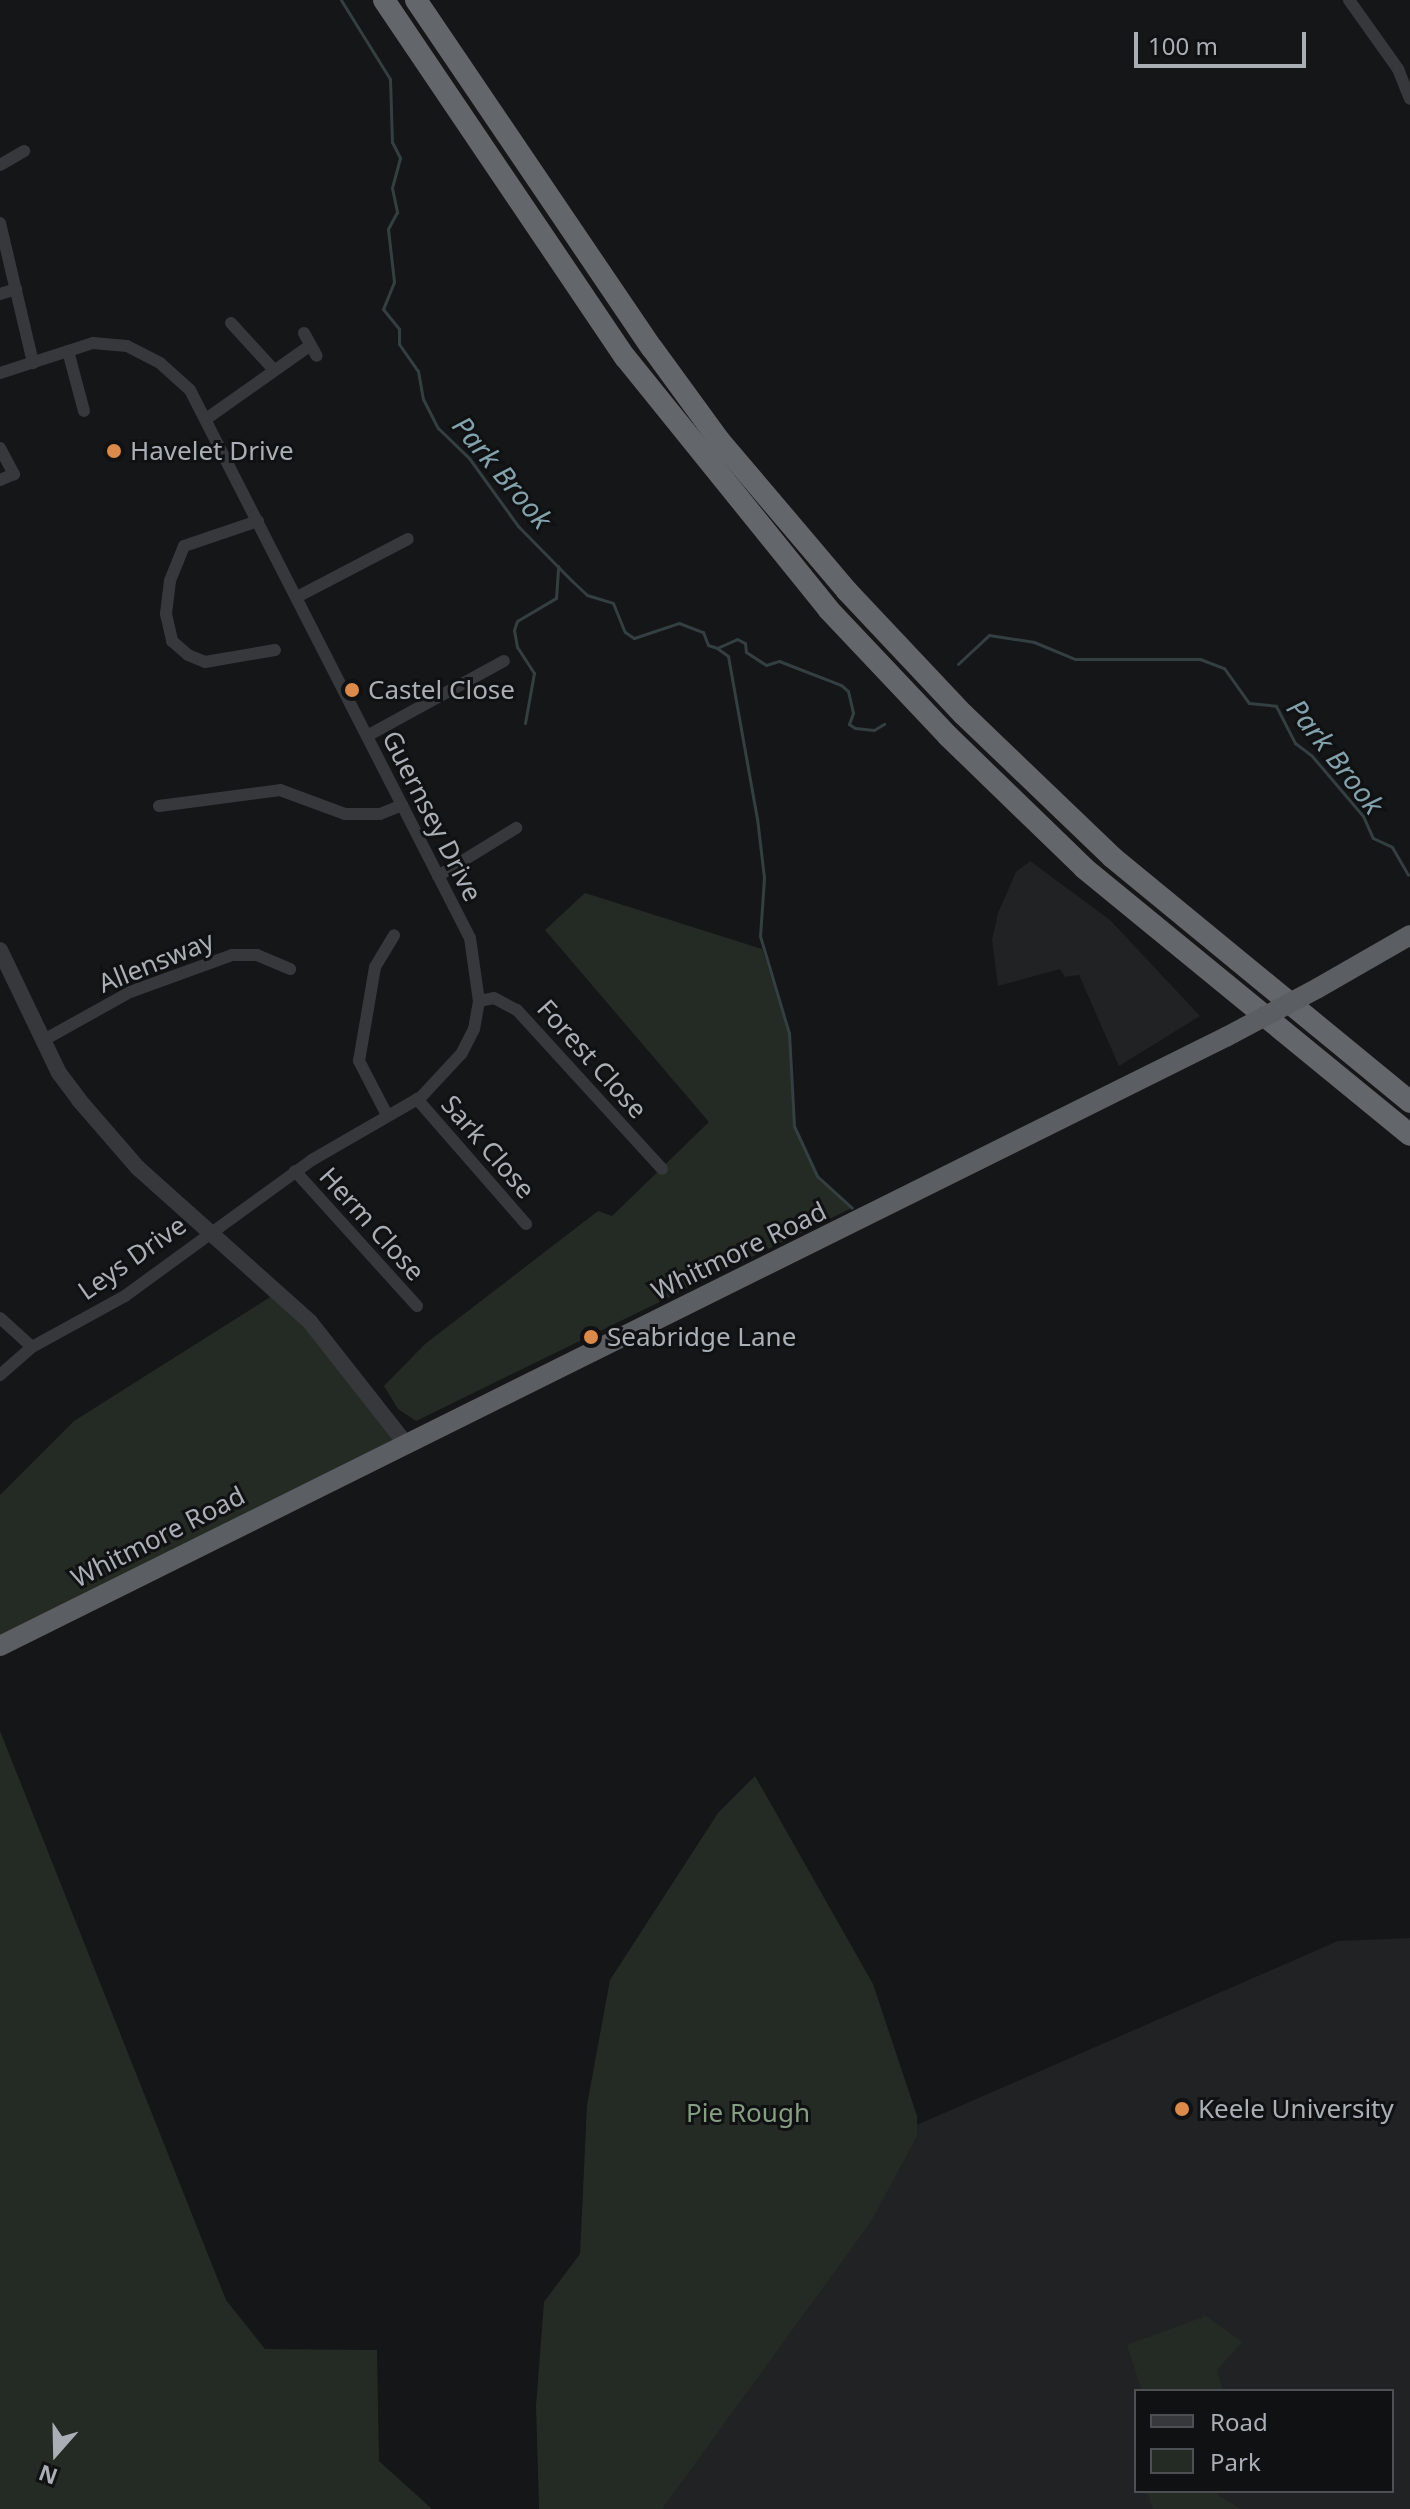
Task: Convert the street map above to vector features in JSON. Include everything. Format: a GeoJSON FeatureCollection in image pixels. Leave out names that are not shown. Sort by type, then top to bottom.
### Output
{"type":"FeatureCollection","features":[{"type":"Feature","properties":{"kind":"highway"},"geometry":{"type":"LineString","coordinates":[[384,0],[625,357],[829,610],[948,736],[1084,868],[1410,1135]]}},
{"type":"Feature","properties":{"kind":"highway"},"geometry":{"type":"LineString","coordinates":[[416,0],[652,348],[719,440],[847,591],[963,714],[1112,857],[1410,1102]]}},
{"type":"Feature","properties":{"kind":"highway","name":"Whitmore Road"},"geometry":{"type":"LineString","coordinates":[[0,1646],[1226,1037],[1410,935]]}},
{"type":"Feature","properties":{"kind":"street"},"geometry":{"type":"LineString","coordinates":[[1349,0],[1398,69],[1410,99]]}},
{"type":"Feature","properties":{"kind":"street"},"geometry":{"type":"LineString","coordinates":[[0,165],[24,151]]}},
{"type":"Feature","properties":{"kind":"street"},"geometry":{"type":"LineString","coordinates":[[0,223],[33,363]]}},
{"type":"Feature","properties":{"kind":"street"},"geometry":{"type":"LineString","coordinates":[[0,294],[16,289]]}},
{"type":"Feature","properties":{"kind":"street"},"geometry":{"type":"LineString","coordinates":[[231,323],[273,369]]}},
{"type":"Feature","properties":{"kind":"street"},"geometry":{"type":"LineString","coordinates":[[206,419],[273,369],[314,351],[304,333]]}},
{"type":"Feature","properties":{"kind":"street","name":"Guernsey Drive"},"geometry":{"type":"LineString","coordinates":[[0,373],[93,343],[127,346],[160,363],[190,390],[470,938],[479,1001],[461,1054],[417,1099],[295,1171],[211,1230]]}},
{"type":"Feature","properties":{"kind":"street"},"geometry":{"type":"LineString","coordinates":[[68,351],[84,411]]}},
{"type":"Feature","properties":{"kind":"street"},"geometry":{"type":"LineString","coordinates":[[0,448],[14,474],[0,480]]}},
{"type":"Feature","properties":{"kind":"street"},"geometry":{"type":"LineString","coordinates":[[258,521],[184,546],[170,581],[166,614],[172,641],[188,655],[205,662],[275,650]]}},
{"type":"Feature","properties":{"kind":"street"},"geometry":{"type":"LineString","coordinates":[[297,597],[408,539]]}},
{"type":"Feature","properties":{"kind":"street"},"geometry":{"type":"LineString","coordinates":[[367,736],[504,661]]}},
{"type":"Feature","properties":{"kind":"street"},"geometry":{"type":"LineString","coordinates":[[159,806],[280,790],[345,814],[380,814],[402,805]]}},
{"type":"Feature","properties":{"kind":"street"},"geometry":{"type":"LineString","coordinates":[[438,876],[516,828]]}},
{"type":"Feature","properties":{"kind":"street"},"geometry":{"type":"LineString","coordinates":[[387,1115],[359,1061],[375,967],[394,935]]}},
{"type":"Feature","properties":{"kind":"street"},"geometry":{"type":"LineString","coordinates":[[0,950],[42,1041],[79,1100],[138,1168],[211,1230],[310,1322],[406,1444]]}},
{"type":"Feature","properties":{"kind":"street","name":"Allensway"},"geometry":{"type":"LineString","coordinates":[[42,1041],[130,992],[232,955],[257,955],[290,969]]}},
{"type":"Feature","properties":{"kind":"street","name":"Forest Close"},"geometry":{"type":"LineString","coordinates":[[479,1001],[494,998],[517,1010],[662,1169]]}},
{"type":"Feature","properties":{"kind":"street","name":"Sark Close"},"geometry":{"type":"LineString","coordinates":[[417,1099],[526,1224]]}},
{"type":"Feature","properties":{"kind":"street","name":"Herm Close"},"geometry":{"type":"LineString","coordinates":[[295,1171],[417,1306]]}},
{"type":"Feature","properties":{"kind":"street","name":"Leys Drive"},"geometry":{"type":"LineString","coordinates":[[0,1375],[32,1347],[125,1296],[211,1230]]}},
{"type":"Feature","properties":{"kind":"street"},"geometry":{"type":"LineString","coordinates":[[0,1318],[32,1347]]}},
{"type":"Feature","properties":{"kind":"shaded area"},"geometry":{"type":"Polygon","coordinates":[[[1030,861],[1110,920],[1200,1016],[1119,1066],[1079,975],[1065,977],[1060,969],[998,986],[992,940],[998,913],[1016,872],[1030,861]]]}},
{"type":"Feature","properties":{"kind":"shaded area","name":"Keele University"},"geometry":{"type":"Polygon","coordinates":[[[1410,1938],[1410,2509],[558,2509],[571,2276],[1338,1941],[1410,1938]]]}},
{"type":"Feature","properties":{"kind":"green space"},"geometry":{"type":"Polygon","coordinates":[[[585,893],[762,949],[789,1033],[794,1126],[817,1176],[852,1208],[416,1421],[398,1409],[384,1386],[425,1344],[598,1211],[612,1216],[709,1122],[545,930],[585,893]]]}},
{"type":"Feature","properties":{"kind":"green space"},"geometry":{"type":"Polygon","coordinates":[[[278,1292],[406,1444],[0,1646],[0,1495],[74,1421],[278,1292]]]}},
{"type":"Feature","properties":{"kind":"green space"},"geometry":{"type":"Polygon","coordinates":[[[0,1731],[226,2300],[265,2349],[377,2350],[379,2461],[432,2509],[0,2509],[0,1731]]]}},
{"type":"Feature","properties":{"kind":"green space","name":"Pie Rough"},"geometry":{"type":"Polygon","coordinates":[[[755,1776],[873,1984],[917,2116],[917,2136],[870,2223],[662,2509],[539,2509],[536,2406],[544,2302],[580,2254],[587,2105],[610,1980],[718,1813],[755,1776]]]}},
{"type":"Feature","properties":{"kind":"green space"},"geometry":{"type":"Polygon","coordinates":[[[1206,2316],[1242,2342],[1217,2370],[1222,2389],[1141,2389],[1127,2345],[1206,2316]]]}},
{"type":"Feature","properties":{"kind":"green space"},"geometry":{"type":"Polygon","coordinates":[[[1148,2493],[1214,2493],[1241,2509],[1153,2509],[1148,2493]]]}},
{"type":"Feature","properties":{"kind":"waterway","name":"Park Brook"},"geometry":{"type":"LineString","coordinates":[[341,0],[390,79],[392,142],[400,158],[392,188],[397,212],[388,229],[394,282],[383,309],[399,329],[399,344],[418,371],[423,399],[438,428],[469,458],[518,526],[571,580],[587,595],[613,603],[625,632],[634,638],[679,623],[703,632],[708,645],[717,648],[737,639],[745,643],[746,652],[766,665],[779,661],[841,685],[848,691],[853,713],[849,724],[855,728],[874,730],[884,724]]}},
{"type":"Feature","properties":{"kind":"waterway"},"geometry":{"type":"LineString","coordinates":[[525,723],[534,673],[517,647],[514,630],[517,621],[556,598],[558,566]]}},
{"type":"Feature","properties":{"kind":"waterway","name":"Park Brook"},"geometry":{"type":"LineString","coordinates":[[958,664],[989,635],[1034,642],[1075,659],[1200,659],[1224,668],[1249,703],[1276,706],[1295,743],[1312,756],[1363,816],[1373,838],[1392,847],[1408,875]]}},
{"type":"Feature","properties":{"kind":"waterway"},"geometry":{"type":"LineString","coordinates":[[717,648],[728,656],[757,818],[764,878],[760,936],[789,1033],[794,1126],[817,1176],[852,1208]]}},
{"type":"Feature","properties":{"kind":"place","name":"Havelet Drive"},"geometry":{"type":"Point","coordinates":[114,451]}},
{"type":"Feature","properties":{"kind":"place","name":"Castel Close"},"geometry":{"type":"Point","coordinates":[352,690]}},
{"type":"Feature","properties":{"kind":"place","name":"Seabridge Lane"},"geometry":{"type":"Point","coordinates":[591,1337]}},
{"type":"Feature","properties":{"kind":"place","name":"Keele University"},"geometry":{"type":"Point","coordinates":[1182,2109]}}]}
